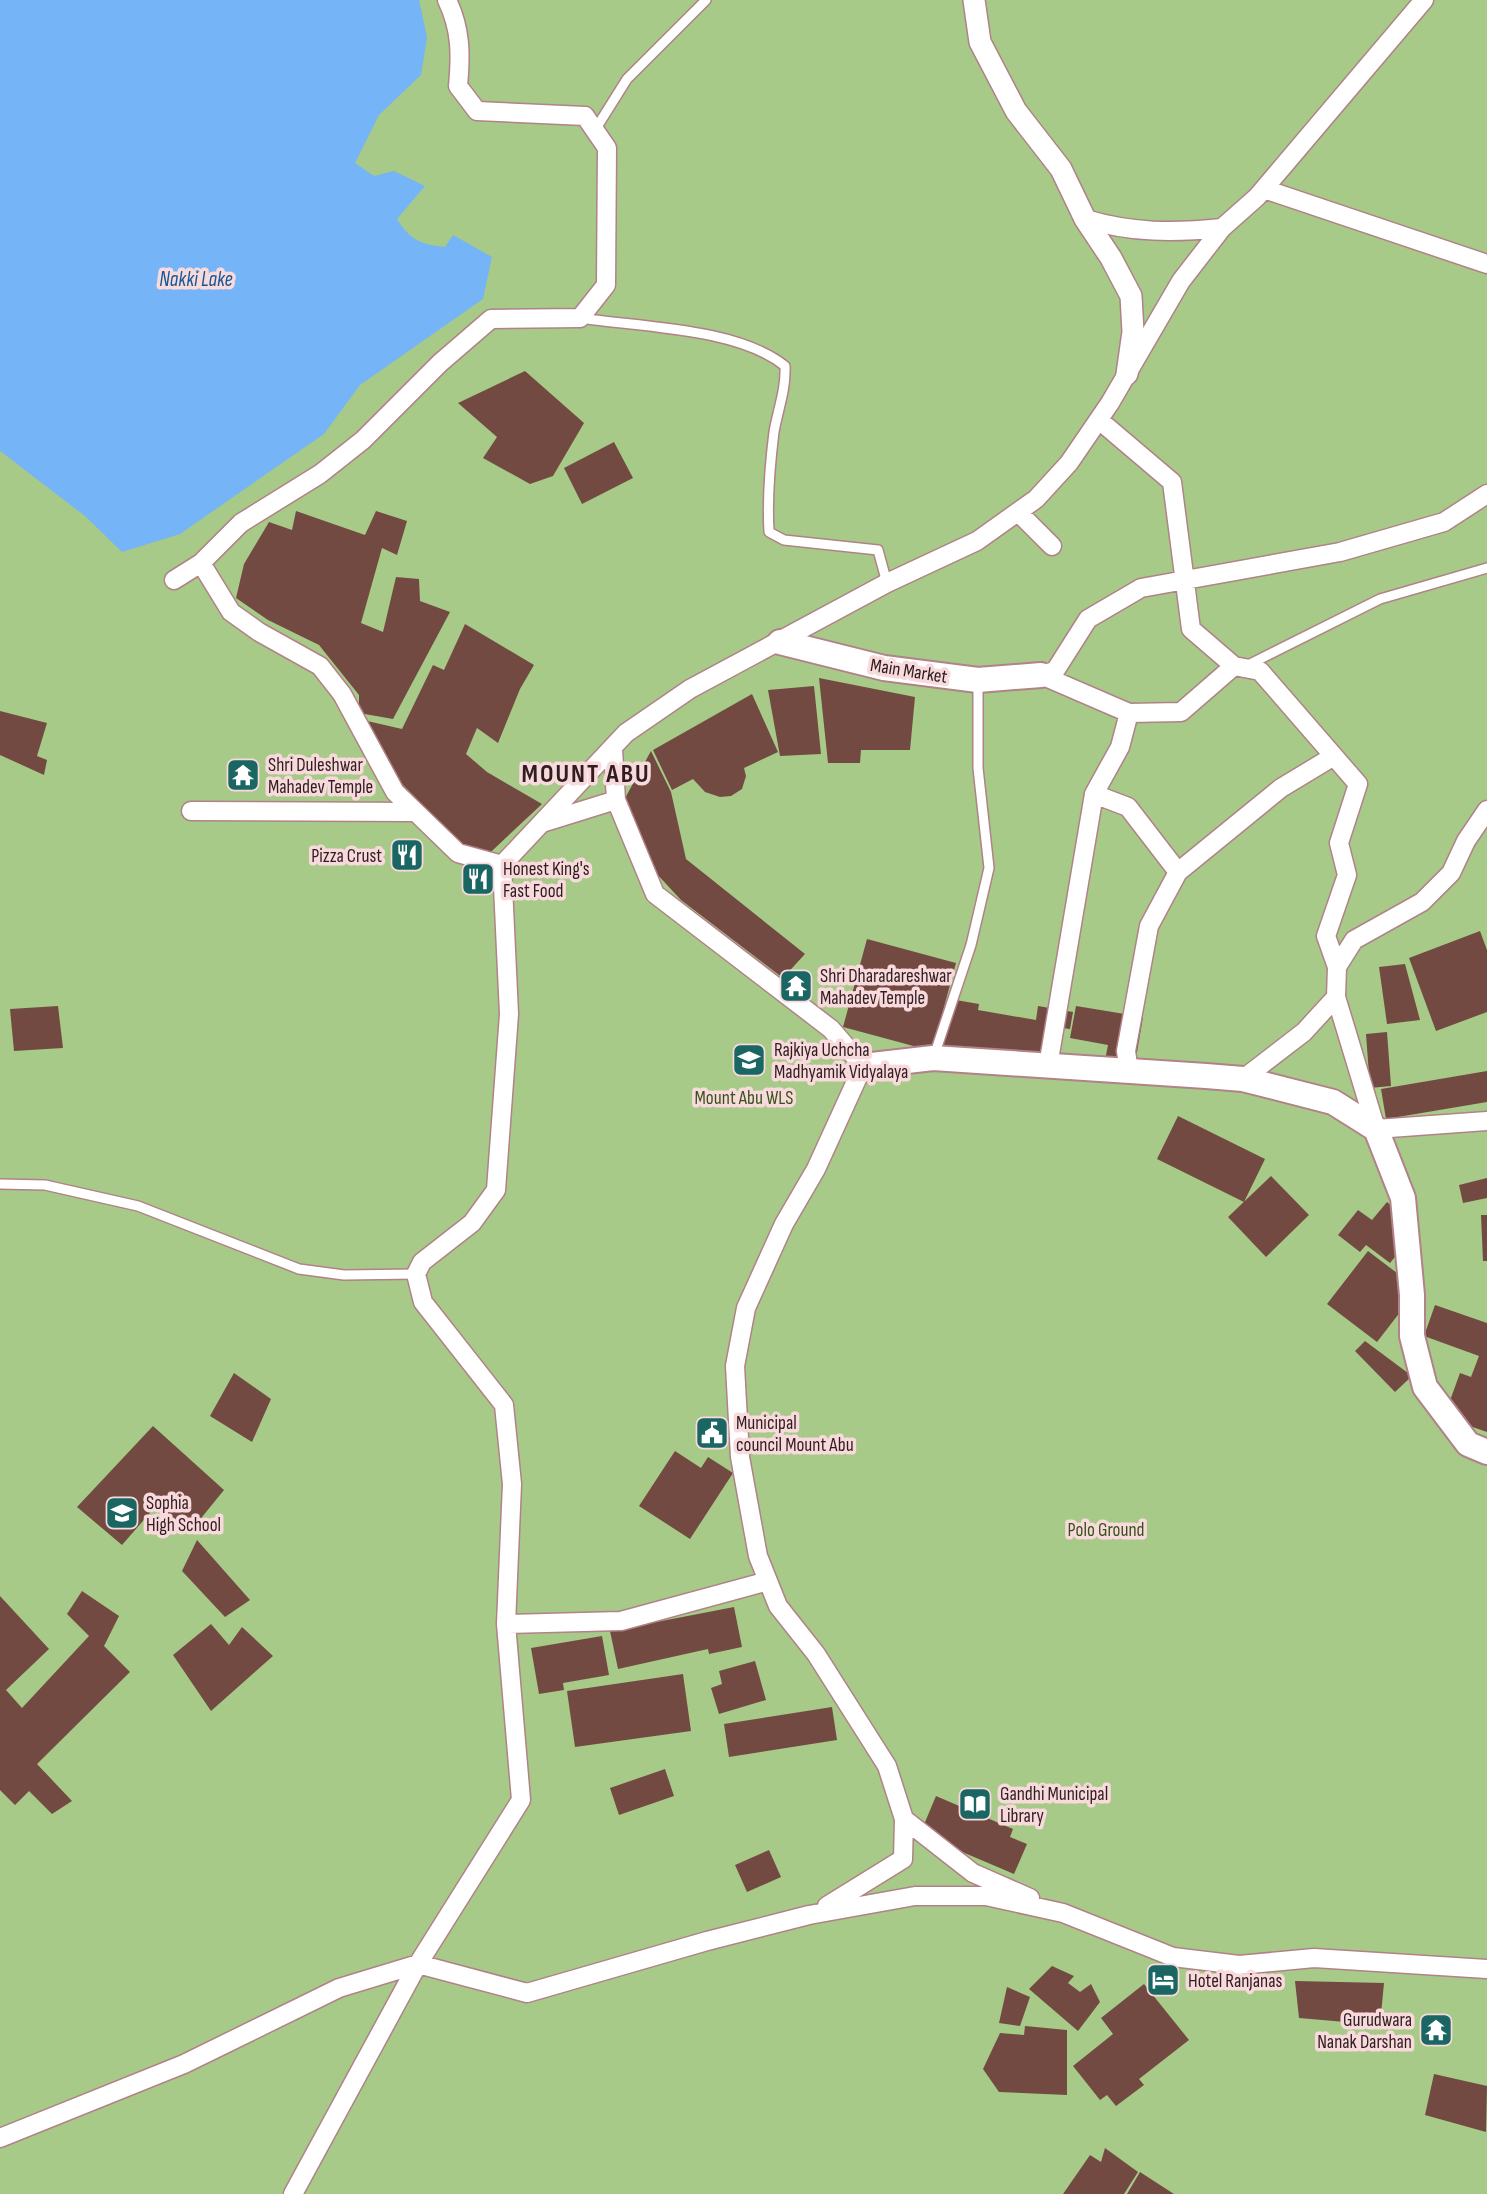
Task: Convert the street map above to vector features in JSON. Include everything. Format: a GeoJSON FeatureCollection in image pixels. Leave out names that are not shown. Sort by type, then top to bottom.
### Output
{"type":"FeatureCollection","features":[{"type":"Feature","properties":{"kind":"main road","name":"Main Market"},"geometry":{"type":"LineString","coordinates":[[780,642],[884,668],[978,680],[1041,675]]}},
{"type":"Feature","properties":{"kind":"main road"},"geometry":{"type":"LineString","coordinates":[[863,1066],[933,1058],[1243,1079],[1333,1102],[1376,1129],[1404,1198],[1412,1295],[1412,1336],[1425,1387],[1468,1444],[1487,1452]]}},
{"type":"Feature","properties":{"kind":"street"},"geometry":{"type":"LineString","coordinates":[[174,580],[201,563],[240,523],[320,474],[363,440],[440,363],[491,319],[580,318],[606,285],[607,148],[585,116],[477,111],[458,86],[461,48],[456,18],[447,0]]}},
{"type":"Feature","properties":{"kind":"street"},"geometry":{"type":"LineString","coordinates":[[974,0],[980,42],[1016,111],[1061,169],[1085,219],[1111,258],[1130,296],[1133,332],[1127,374]]}},
{"type":"Feature","properties":{"kind":"street"},"geometry":{"type":"LineString","coordinates":[[293,2194],[418,1964],[521,1800],[506,1624],[512,1484],[504,1405],[423,1302],[416,1274],[422,1262],[472,1223],[496,1190],[509,1014],[502,865],[626,733],[690,689],[887,583],[976,541],[1036,499],[1069,463],[1099,420],[1181,281],[1222,228],[1264,189],[1424,0]]}},
{"type":"Feature","properties":{"kind":"street"},"geometry":{"type":"LineString","coordinates":[[1264,189],[1487,264]]}},
{"type":"Feature","properties":{"kind":"street"},"geometry":{"type":"LineString","coordinates":[[1085,219],[1121,230],[1153,233],[1222,228]]}},
{"type":"Feature","properties":{"kind":"street"},"geometry":{"type":"LineString","coordinates":[[1099,420],[1172,482],[1191,629],[1238,666],[1260,671],[1358,783],[1339,843],[1347,875],[1326,936],[1337,967],[1336,997],[1376,1129],[1487,1121]]}},
{"type":"Feature","properties":{"kind":"street"},"geometry":{"type":"LineString","coordinates":[[1041,675],[1055,671],[1088,619],[1141,588],[1340,552],[1444,522],[1487,494]]}},
{"type":"Feature","properties":{"kind":"street"},"geometry":{"type":"LineString","coordinates":[[1018,512],[1052,546]]}},
{"type":"Feature","properties":{"kind":"street"},"geometry":{"type":"LineString","coordinates":[[201,563],[231,612],[259,632],[320,666],[342,694],[395,792],[458,853],[502,865]]}},
{"type":"Feature","properties":{"kind":"street"},"geometry":{"type":"LineString","coordinates":[[1041,675],[1129,713],[1181,712],[1238,666]]}},
{"type":"Feature","properties":{"kind":"street"},"geometry":{"type":"LineString","coordinates":[[1048,1066],[1094,794],[1120,747],[1129,713]]}},
{"type":"Feature","properties":{"kind":"street"},"geometry":{"type":"LineString","coordinates":[[613,749],[616,800],[655,894],[831,1029],[863,1066],[816,1169],[784,1224],[746,1308],[735,1366],[740,1457],[758,1556],[778,1606],[816,1654],[887,1766],[904,1819],[903,1859],[845,1898],[809,1915]]}},
{"type":"Feature","properties":{"kind":"street"},"geometry":{"type":"LineString","coordinates":[[1129,1072],[1126,1051],[1149,926],[1178,872],[1281,788],[1335,756]]}},
{"type":"Feature","properties":{"kind":"street"},"geometry":{"type":"LineString","coordinates":[[1094,794],[1128,807],[1178,872]]}},
{"type":"Feature","properties":{"kind":"street"},"geometry":{"type":"LineString","coordinates":[[540,824],[616,800]]}},
{"type":"Feature","properties":{"kind":"street"},"geometry":{"type":"LineString","coordinates":[[1337,967],[1354,940],[1422,902],[1451,873],[1466,841],[1487,810]]}},
{"type":"Feature","properties":{"kind":"street"},"geometry":{"type":"LineString","coordinates":[[191,811],[415,812]]}},
{"type":"Feature","properties":{"kind":"street"},"geometry":{"type":"LineString","coordinates":[[1243,1079],[1304,1032],[1336,997]]}},
{"type":"Feature","properties":{"kind":"street"},"geometry":{"type":"LineString","coordinates":[[506,1624],[621,1621],[768,1581]]}},
{"type":"Feature","properties":{"kind":"street"},"geometry":{"type":"LineString","coordinates":[[904,1819],[973,1873],[1173,1957],[1239,1965],[1314,1958],[1487,1969]]}},
{"type":"Feature","properties":{"kind":"street"},"geometry":{"type":"LineString","coordinates":[[0,2138],[184,2064],[339,1989],[418,1964],[527,1993],[707,1941],[809,1915],[915,1896],[974,1896],[1069,1915]]}},
{"type":"Feature","properties":{"kind":"lane"},"geometry":{"type":"LineString","coordinates":[[595,130],[626,79],[706,0]]}},
{"type":"Feature","properties":{"kind":"lane"},"geometry":{"type":"LineString","coordinates":[[580,318],[737,340],[769,353],[785,366],[786,391],[775,429],[769,532],[784,540],[878,550],[887,583]]}},
{"type":"Feature","properties":{"kind":"lane"},"geometry":{"type":"LineString","coordinates":[[1238,666],[1380,599],[1487,568]]}},
{"type":"Feature","properties":{"kind":"lane"},"geometry":{"type":"LineString","coordinates":[[933,1058],[971,945],[989,868],[978,768],[978,680]]}},
{"type":"Feature","properties":{"kind":"lane"},"geometry":{"type":"LineString","coordinates":[[0,1184],[45,1185],[138,1206],[299,1269],[344,1275],[416,1274]]}},
{"type":"Feature","properties":{"kind":"green space","name":"Mount Abu WLS"},"geometry":{"type":"Polygon","coordinates":[[[0,0],[1487,0],[1487,2194],[0,2194],[0,0]]]}},
{"type":"Feature","properties":{"kind":"water","name":"Nakki Lake"},"geometry":{"type":"Polygon","coordinates":[[[0,0],[419,0],[427,37],[421,75],[379,115],[355,163],[374,176],[394,171],[425,186],[397,219],[412,237],[423,243],[445,247],[453,235],[492,257],[483,299],[360,385],[324,434],[180,534],[122,552],[85,516],[0,451],[0,0]]]}},
{"type":"Feature","properties":{"kind":"building"},"geometry":{"type":"Polygon","coordinates":[[[525,371],[584,423],[553,476],[530,484],[483,458],[497,437],[458,403],[525,371]]]}},
{"type":"Feature","properties":{"kind":"building"},"geometry":{"type":"Polygon","coordinates":[[[614,442],[633,478],[582,504],[564,468],[614,442]]]}},
{"type":"Feature","properties":{"kind":"building"},"geometry":{"type":"Polygon","coordinates":[[[296,511],[365,535],[376,511],[407,521],[397,555],[382,548],[361,623],[383,632],[396,577],[419,579],[420,601],[450,612],[393,719],[359,713],[359,695],[319,645],[268,620],[236,598],[244,564],[269,522],[292,530],[296,511]]]}},
{"type":"Feature","properties":{"kind":"building"},"geometry":{"type":"Polygon","coordinates":[[[465,624],[534,665],[520,689],[498,743],[477,728],[466,754],[487,772],[542,804],[479,863],[402,784],[363,720],[402,729],[433,665],[444,670],[465,624]]]}},
{"type":"Feature","properties":{"kind":"building"},"geometry":{"type":"Polygon","coordinates":[[[819,678],[915,697],[910,750],[861,750],[860,763],[828,763],[819,678]]]}},
{"type":"Feature","properties":{"kind":"building"},"geometry":{"type":"Polygon","coordinates":[[[814,686],[821,754],[780,756],[768,690],[814,686]]]}},
{"type":"Feature","properties":{"kind":"building"},"geometry":{"type":"Polygon","coordinates":[[[752,694],[778,752],[744,768],[746,776],[742,789],[731,796],[720,797],[705,792],[693,779],[672,790],[653,750],[752,694]]]}},
{"type":"Feature","properties":{"kind":"building"},"geometry":{"type":"Polygon","coordinates":[[[0,711],[47,723],[37,756],[47,760],[44,775],[0,755],[0,711]]]}},
{"type":"Feature","properties":{"kind":"building"},"geometry":{"type":"Polygon","coordinates":[[[651,751],[671,792],[686,859],[805,954],[783,978],[681,900],[655,872],[624,800],[651,751]]]}},
{"type":"Feature","properties":{"kind":"building"},"geometry":{"type":"Polygon","coordinates":[[[1480,931],[1487,950],[1487,1012],[1436,1031],[1409,958],[1480,931]]]}},
{"type":"Feature","properties":{"kind":"building"},"geometry":{"type":"Polygon","coordinates":[[[867,939],[956,963],[932,1051],[843,1027],[867,939]]]}},
{"type":"Feature","properties":{"kind":"building"},"geometry":{"type":"Polygon","coordinates":[[[1405,964],[1420,1020],[1387,1024],[1379,967],[1405,964]]]}},
{"type":"Feature","properties":{"kind":"building"},"geometry":{"type":"Polygon","coordinates":[[[950,999],[979,1004],[978,1010],[1036,1020],[1038,1006],[1073,1012],[1070,1029],[1063,1028],[1056,1066],[942,1046],[950,999]]]}},
{"type":"Feature","properties":{"kind":"building"},"geometry":{"type":"Polygon","coordinates":[[[58,1006],[63,1048],[14,1051],[10,1009],[58,1006]]]}},
{"type":"Feature","properties":{"kind":"building"},"geometry":{"type":"Polygon","coordinates":[[[1076,1006],[1143,1017],[1132,1082],[1102,1076],[1108,1045],[1070,1038],[1076,1006]]]}},
{"type":"Feature","properties":{"kind":"building"},"geometry":{"type":"Polygon","coordinates":[[[1387,1032],[1391,1086],[1370,1088],[1366,1034],[1387,1032]]]}},
{"type":"Feature","properties":{"kind":"building"},"geometry":{"type":"Polygon","coordinates":[[[1487,1071],[1487,1102],[1386,1119],[1381,1089],[1487,1071]]]}},
{"type":"Feature","properties":{"kind":"building"},"geometry":{"type":"Polygon","coordinates":[[[1178,1116],[1265,1159],[1244,1202],[1157,1159],[1178,1116]]]}},
{"type":"Feature","properties":{"kind":"building"},"geometry":{"type":"Polygon","coordinates":[[[1271,1176],[1309,1215],[1266,1257],[1228,1217],[1271,1176]]]}},
{"type":"Feature","properties":{"kind":"building"},"geometry":{"type":"Polygon","coordinates":[[[1487,1178],[1487,1198],[1463,1203],[1459,1185],[1487,1178]]]}},
{"type":"Feature","properties":{"kind":"building"},"geometry":{"type":"Polygon","coordinates":[[[1387,1202],[1419,1227],[1390,1263],[1366,1245],[1360,1252],[1338,1235],[1358,1210],[1372,1220],[1387,1202]]]}},
{"type":"Feature","properties":{"kind":"building"},"geometry":{"type":"Polygon","coordinates":[[[1481,1215],[1487,1215],[1487,1261],[1483,1261],[1481,1215]]]}},
{"type":"Feature","properties":{"kind":"building"},"geometry":{"type":"Polygon","coordinates":[[[1368,1251],[1418,1289],[1377,1342],[1327,1304],[1368,1251]]]}},
{"type":"Feature","properties":{"kind":"building"},"geometry":{"type":"Polygon","coordinates":[[[1435,1305],[1487,1323],[1487,1432],[1444,1417],[1460,1373],[1471,1377],[1479,1356],[1424,1336],[1435,1305]]]}},
{"type":"Feature","properties":{"kind":"building"},"geometry":{"type":"Polygon","coordinates":[[[1365,1341],[1412,1376],[1395,1392],[1355,1351],[1365,1341]]]}},
{"type":"Feature","properties":{"kind":"building"},"geometry":{"type":"Polygon","coordinates":[[[234,1373],[271,1399],[252,1442],[210,1416],[234,1373]]]}},
{"type":"Feature","properties":{"kind":"building"},"geometry":{"type":"Polygon","coordinates":[[[153,1426],[224,1490],[189,1533],[156,1506],[122,1545],[77,1507],[153,1426]]]}},
{"type":"Feature","properties":{"kind":"building"},"geometry":{"type":"Polygon","coordinates":[[[675,1451],[701,1468],[708,1457],[733,1473],[690,1539],[639,1506],[675,1451]]]}},
{"type":"Feature","properties":{"kind":"building"},"geometry":{"type":"Polygon","coordinates":[[[197,1540],[250,1600],[225,1617],[182,1571],[197,1540]]]}},
{"type":"Feature","properties":{"kind":"building"},"geometry":{"type":"Polygon","coordinates":[[[82,1591],[119,1616],[104,1646],[130,1672],[37,1764],[72,1801],[52,1814],[29,1791],[15,1805],[0,1790],[0,1596],[49,1649],[6,1690],[22,1708],[89,1636],[67,1614],[82,1591]]]}},
{"type":"Feature","properties":{"kind":"building"},"geometry":{"type":"Polygon","coordinates":[[[734,1607],[742,1647],[709,1654],[708,1649],[618,1669],[610,1631],[734,1607]]]}},
{"type":"Feature","properties":{"kind":"building"},"geometry":{"type":"Polygon","coordinates":[[[211,1624],[229,1645],[242,1627],[273,1656],[211,1711],[173,1655],[211,1624]]]}},
{"type":"Feature","properties":{"kind":"building"},"geometry":{"type":"Polygon","coordinates":[[[602,1636],[609,1675],[563,1683],[564,1690],[539,1694],[531,1648],[602,1636]]]}},
{"type":"Feature","properties":{"kind":"building"},"geometry":{"type":"Polygon","coordinates":[[[755,1661],[766,1700],[719,1714],[711,1688],[722,1684],[719,1671],[755,1661]]]}},
{"type":"Feature","properties":{"kind":"building"},"geometry":{"type":"Polygon","coordinates":[[[683,1674],[691,1731],[575,1747],[567,1691],[683,1674]]]}},
{"type":"Feature","properties":{"kind":"building"},"geometry":{"type":"Polygon","coordinates":[[[832,1707],[837,1740],[729,1757],[724,1724],[832,1707]]]}},
{"type":"Feature","properties":{"kind":"building"},"geometry":{"type":"Polygon","coordinates":[[[665,1769],[674,1796],[619,1815],[610,1788],[665,1769]]]}},
{"type":"Feature","properties":{"kind":"building"},"geometry":{"type":"Polygon","coordinates":[[[936,1796],[1013,1829],[1010,1837],[1027,1844],[1014,1874],[920,1834],[936,1796]]]}},
{"type":"Feature","properties":{"kind":"building"},"geometry":{"type":"Polygon","coordinates":[[[769,1850],[781,1877],[747,1892],[735,1865],[769,1850]]]}},
{"type":"Feature","properties":{"kind":"building"},"geometry":{"type":"Polygon","coordinates":[[[1052,1966],[1074,1976],[1068,1983],[1080,1992],[1091,1984],[1100,2002],[1078,2031],[1029,1989],[1052,1966]]]}},
{"type":"Feature","properties":{"kind":"building"},"geometry":{"type":"Polygon","coordinates":[[[1295,1981],[1384,1983],[1380,2025],[1299,2018],[1295,1981]]]}},
{"type":"Feature","properties":{"kind":"building"},"geometry":{"type":"Polygon","coordinates":[[[1144,1984],[1189,2040],[1139,2079],[1144,2085],[1116,2106],[1107,2095],[1100,2100],[1073,2066],[1113,2034],[1101,2018],[1144,1984]]]}},
{"type":"Feature","properties":{"kind":"building"},"geometry":{"type":"Polygon","coordinates":[[[1007,1987],[1030,1997],[1020,2026],[999,2023],[1007,1987]]]}},
{"type":"Feature","properties":{"kind":"building"},"geometry":{"type":"Polygon","coordinates":[[[1025,2026],[1067,2030],[1067,2095],[999,2092],[983,2069],[1000,2033],[1024,2035],[1025,2026]]]}},
{"type":"Feature","properties":{"kind":"building"},"geometry":{"type":"Polygon","coordinates":[[[1434,2074],[1487,2086],[1486,2132],[1425,2115],[1434,2074]]]}},
{"type":"Feature","properties":{"kind":"building"},"geometry":{"type":"Polygon","coordinates":[[[1105,2148],[1138,2172],[1124,2194],[1063,2194],[1090,2155],[1101,2162],[1105,2148]]]}},
{"type":"Feature","properties":{"kind":"building"},"geometry":{"type":"Polygon","coordinates":[[[1140,2172],[1174,2194],[1127,2194],[1140,2172]]]}},
{"type":"Feature","properties":{"kind":"place","name":"Shri Duleshwar Mahadev Temple"},"geometry":{"type":"Point","coordinates":[243,775]}},
{"type":"Feature","properties":{"kind":"place","name":"Pizza Crust"},"geometry":{"type":"Point","coordinates":[407,855]}},
{"type":"Feature","properties":{"kind":"place","name":"Honest King's Fast Food"},"geometry":{"type":"Point","coordinates":[478,879]}},
{"type":"Feature","properties":{"kind":"place","name":"Shri Dharadareshwar Mahadev Temple"},"geometry":{"type":"Point","coordinates":[796,986]}},
{"type":"Feature","properties":{"kind":"place","name":"Rajkiya Uchcha Madhyamik Vidyalaya"},"geometry":{"type":"Point","coordinates":[749,1060]}},
{"type":"Feature","properties":{"kind":"place","name":"Municipal council Mount Abu"},"geometry":{"type":"Point","coordinates":[712,1433]}},
{"type":"Feature","properties":{"kind":"place","name":"Sophia High School"},"geometry":{"type":"Point","coordinates":[122,1513]}},
{"type":"Feature","properties":{"kind":"place","name":"Gandhi Municipal Library"},"geometry":{"type":"Point","coordinates":[975,1804]}},
{"type":"Feature","properties":{"kind":"place","name":"Hotel Ranjanas"},"geometry":{"type":"Point","coordinates":[1163,1980]}},
{"type":"Feature","properties":{"kind":"place","name":"Gurudwara Nanak Darshan"},"geometry":{"type":"Point","coordinates":[1436,2030]}},
{"type":"Feature","properties":{"kind":"district","name":"MOUNT ABU"},"geometry":{"type":"Point","coordinates":[586,773]}},
{"type":"Feature","properties":{"kind":"park label","name":"Polo Ground"},"geometry":{"type":"Point","coordinates":[1106,1529]}}]}
